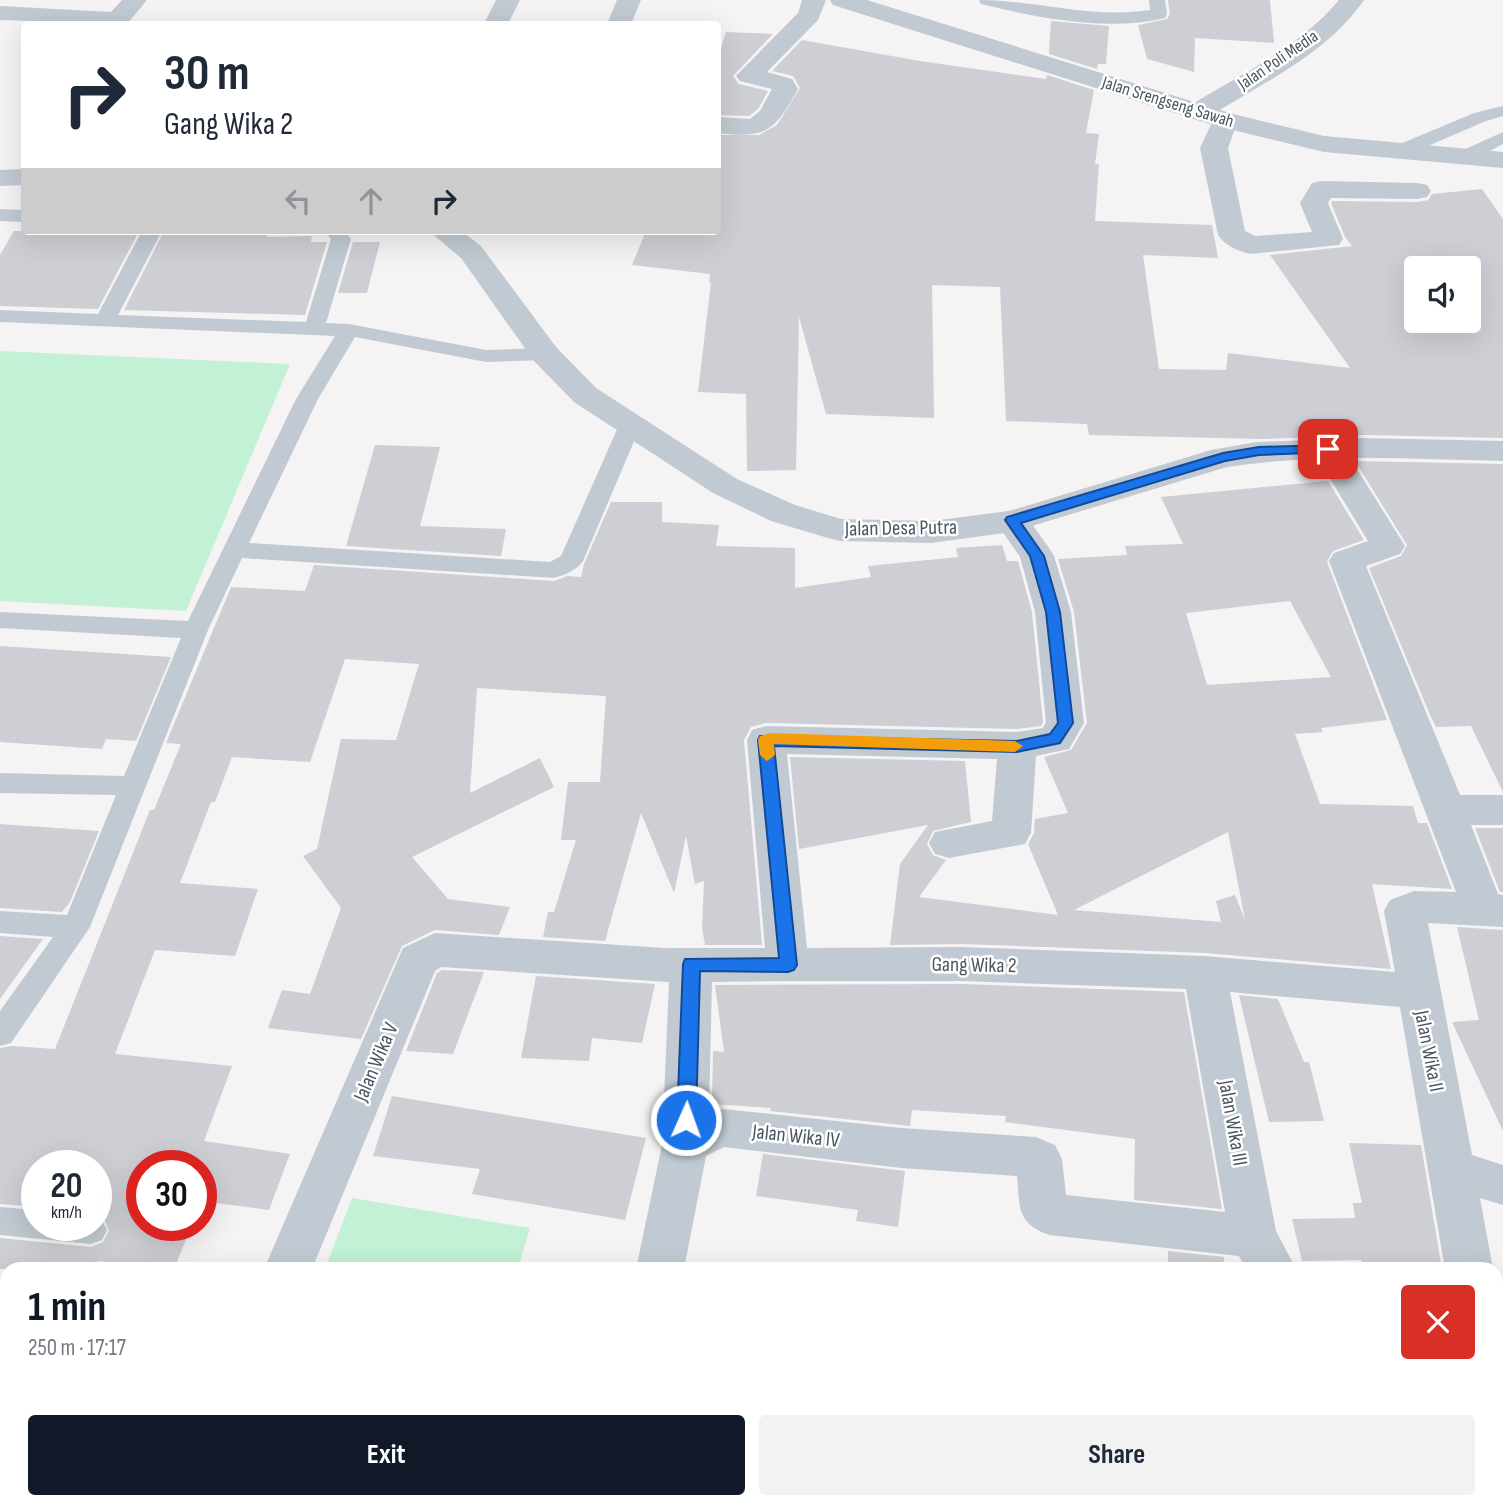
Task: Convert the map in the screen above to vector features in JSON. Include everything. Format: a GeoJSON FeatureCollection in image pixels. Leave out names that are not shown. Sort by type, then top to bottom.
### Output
{"type":"FeatureCollection","features":[{"type":"Feature","properties":{"kind":"street"},"geometry":{"type":"LineString","coordinates":[[117,21],[135,0]]}},
{"type":"Feature","properties":{"kind":"street"},"geometry":{"type":"LineString","coordinates":[[498,21],[508,0]]}},
{"type":"Feature","properties":{"kind":"street"},"geometry":{"type":"LineString","coordinates":[[620,21],[629,0]]}},
{"type":"Feature","properties":{"kind":"street"},"geometry":{"type":"LineString","coordinates":[[721,125],[752,129],[767,122],[785,89],[783,85],[750,76],[810,15],[814,0]]}},
{"type":"Feature","properties":{"kind":"street","name":"Jalan Srengseng Sawah"},"geometry":{"type":"LineString","coordinates":[[842,0],[1198,112],[1324,144],[1503,160]]}},
{"type":"Feature","properties":{"kind":"street","name":"Jalan Poli Media"},"geometry":{"type":"LineString","coordinates":[[1198,112],[1261,75],[1322,31],[1352,0]]}},
{"type":"Feature","properties":{"kind":"street"},"geometry":{"type":"LineString","coordinates":[[0,13],[103,21]]}},
{"type":"Feature","properties":{"kind":"street"},"geometry":{"type":"LineString","coordinates":[[1225,120],[1214,148],[1232,235],[1250,245],[1329,239],[1314,203],[1322,189],[1417,191]]}},
{"type":"Feature","properties":{"kind":"street"},"geometry":{"type":"LineString","coordinates":[[0,178],[21,177]]}},
{"type":"Feature","properties":{"kind":"street","name":"Jalan Desa Putra"},"geometry":{"type":"LineString","coordinates":[[448,235],[471,253],[545,354],[585,395],[725,486],[783,513],[840,530],[931,532],[1012,520],[1223,457],[1259,451],[1503,451]]}},
{"type":"Feature","properties":{"kind":"street"},"geometry":{"type":"LineString","coordinates":[[1328,449],[1388,546],[1346,561],[1446,810],[1493,909]]}},
{"type":"Feature","properties":{"kind":"street"},"geometry":{"type":"LineString","coordinates":[[788,965],[766,740],[1017,746],[1055,739],[1065,723],[1053,612],[1037,556],[1012,520]]}},
{"type":"Feature","properties":{"kind":"street"},"geometry":{"type":"LineString","coordinates":[[948,843],[1011,833],[1017,746]]}},
{"type":"Feature","properties":{"kind":"street"},"geometry":{"type":"LineString","coordinates":[[1446,810],[1503,810]]}},
{"type":"Feature","properties":{"kind":"street","name":"Jalan Wika II"},"geometry":{"type":"LineString","coordinates":[[1468,1262],[1418,991],[1407,908],[1493,909]]}},
{"type":"Feature","properties":{"kind":"street","name":"Jalan Wika V"},"geometry":{"type":"LineString","coordinates":[[291,1262],[418,960],[435,950],[530,957]]}},
{"type":"Feature","properties":{"kind":"street","name":"Gang Wika 2"},"geometry":{"type":"LineString","coordinates":[[530,957],[691,964],[962,964],[1205,973],[1418,991]]}},
{"type":"Feature","properties":{"kind":"street"},"geometry":{"type":"LineString","coordinates":[[661,1262],[685,1146],[691,964]]}},
{"type":"Feature","properties":{"kind":"street","name":"Jalan Wika III"},"geometry":{"type":"LineString","coordinates":[[1205,973],[1263,1252]]}},
{"type":"Feature","properties":{"kind":"street","name":"Jalan Wika IV"},"geometry":{"type":"LineString","coordinates":[[685,1146],[704,1133],[724,1128],[901,1148],[1036,1157],[1039,1159],[1044,1210],[1049,1214],[1263,1252]]}},
{"type":"Feature","properties":{"kind":"street"},"geometry":{"type":"LineString","coordinates":[[1451,1168],[1503,1185]]}},
{"type":"Feature","properties":{"kind":"lane"},"geometry":{"type":"LineString","coordinates":[[987,0],[1073,17],[1129,20],[1159,14],[1157,0]]}},
{"type":"Feature","properties":{"kind":"lane"},"geometry":{"type":"LineString","coordinates":[[1400,150],[1480,117],[1503,111]]}},
{"type":"Feature","properties":{"kind":"lane"},"geometry":{"type":"LineString","coordinates":[[1466,156],[1503,137]]}},
{"type":"Feature","properties":{"kind":"lane"},"geometry":{"type":"LineString","coordinates":[[0,215],[21,216]]}},
{"type":"Feature","properties":{"kind":"lane"},"geometry":{"type":"LineString","coordinates":[[105,319],[150,235]]}},
{"type":"Feature","properties":{"kind":"lane"},"geometry":{"type":"LineString","coordinates":[[314,329],[341,239],[338,235]]}},
{"type":"Feature","properties":{"kind":"lane"},"geometry":{"type":"LineString","coordinates":[[0,316],[349,330],[486,356],[545,354]]}},
{"type":"Feature","properties":{"kind":"lane"},"geometry":{"type":"LineString","coordinates":[[0,1034],[76,928],[196,630],[307,399],[349,330]]}},
{"type":"Feature","properties":{"kind":"lane"},"geometry":{"type":"LineString","coordinates":[[234,550],[554,570],[571,561],[629,425]]}},
{"type":"Feature","properties":{"kind":"lane"},"geometry":{"type":"LineString","coordinates":[[0,620],[196,630]]}},
{"type":"Feature","properties":{"kind":"lane"},"geometry":{"type":"LineString","coordinates":[[0,783],[135,786]]}},
{"type":"Feature","properties":{"kind":"lane"},"geometry":{"type":"LineString","coordinates":[[0,922],[76,928]]}},
{"type":"Feature","properties":{"kind":"lane"},"geometry":{"type":"LineString","coordinates":[[0,1221],[21,1223]]}},
{"type":"Feature","properties":{"kind":"green space"},"geometry":{"type":"Polygon","coordinates":[[[0,351],[290,364],[186,611],[0,601],[0,351]]]}},
{"type":"Feature","properties":{"kind":"green space"},"geometry":{"type":"Polygon","coordinates":[[[352,1198],[530,1228],[520,1262],[328,1262],[352,1198]]]}},
{"type":"Feature","properties":{"kind":"building"},"geometry":{"type":"Polygon","coordinates":[[[1168,0],[1270,0],[1274,43],[1195,38],[1194,72],[1147,59],[1138,25],[1167,19],[1170,14],[1168,0]]]}},
{"type":"Feature","properties":{"kind":"building"},"geometry":{"type":"Polygon","coordinates":[[[1051,21],[1109,26],[1106,64],[1098,64],[1097,69],[1049,54],[1051,21]]]}},
{"type":"Feature","properties":{"kind":"building"},"geometry":{"type":"Polygon","coordinates":[[[726,32],[773,34],[733,76],[739,84],[768,91],[758,109],[749,116],[721,115],[721,48],[726,32]]]}},
{"type":"Feature","properties":{"kind":"building"},"geometry":{"type":"Polygon","coordinates":[[[802,40],[920,61],[1046,79],[1047,75],[1094,90],[1086,133],[1099,134],[1095,164],[1099,164],[1095,221],[1212,225],[1218,258],[1143,255],[1159,369],[1226,370],[1228,353],[1350,368],[1270,255],[1352,246],[1345,237],[1332,201],[1418,202],[1428,200],[1432,194],[1482,189],[1503,219],[1503,438],[1363,435],[1263,439],[1089,435],[1087,424],[1006,421],[1000,287],[932,285],[934,418],[826,414],[799,317],[796,470],[747,471],[746,394],[698,392],[710,274],[632,265],[644,235],[721,235],[721,135],[759,135],[777,125],[800,88],[793,76],[772,71],[802,40]]]}},
{"type":"Feature","properties":{"kind":"building"},"geometry":{"type":"Polygon","coordinates":[[[14,231],[21,231],[21,235],[137,235],[98,309],[0,306],[0,255],[14,231]]]}},
{"type":"Feature","properties":{"kind":"building"},"geometry":{"type":"Polygon","coordinates":[[[162,235],[312,236],[311,242],[327,242],[305,315],[124,310],[162,235]]]}},
{"type":"Feature","properties":{"kind":"building"},"geometry":{"type":"Polygon","coordinates":[[[353,242],[380,242],[367,293],[338,293],[353,242]]]}},
{"type":"Feature","properties":{"kind":"building"},"geometry":{"type":"Polygon","coordinates":[[[375,445],[440,447],[420,526],[506,529],[501,556],[346,546],[375,445]]]}},
{"type":"Feature","properties":{"kind":"building"},"geometry":{"type":"Polygon","coordinates":[[[1355,461],[1503,464],[1503,792],[1471,726],[1436,727],[1430,715],[1369,568],[1401,556],[1407,545],[1355,461]]]}},
{"type":"Feature","properties":{"kind":"building"},"geometry":{"type":"Polygon","coordinates":[[[1328,481],[1364,540],[1333,551],[1327,562],[1387,720],[1321,728],[1323,732],[1295,734],[1320,804],[1413,806],[1418,823],[1427,823],[1452,889],[1372,884],[1391,969],[1205,953],[962,944],[890,945],[900,864],[928,825],[799,849],[790,757],[965,761],[971,822],[933,831],[927,844],[933,855],[946,860],[919,897],[1058,915],[1028,844],[1034,833],[1035,819],[1068,813],[1044,757],[1071,750],[1087,723],[1074,612],[1058,559],[1127,555],[1125,546],[1183,544],[1161,497],[1328,481]],[[1290,601],[1186,613],[1207,685],[1331,677],[1290,601]],[[1228,832],[1074,910],[1221,922],[1216,901],[1235,895],[1245,920],[1228,832]]]}},
{"type":"Feature","properties":{"kind":"building"},"geometry":{"type":"Polygon","coordinates":[[[611,502],[662,502],[662,522],[719,525],[716,546],[795,548],[795,588],[871,577],[868,566],[958,557],[956,548],[1002,545],[1007,561],[1018,561],[1032,612],[1043,722],[1041,726],[1017,729],[766,723],[751,727],[744,740],[762,945],[705,945],[702,928],[704,881],[695,884],[686,836],[674,893],[641,813],[605,941],[543,937],[548,912],[554,912],[576,840],[561,840],[568,782],[600,782],[606,696],[477,688],[470,793],[540,758],[554,787],[412,857],[448,899],[510,907],[499,935],[435,930],[402,946],[361,1039],[268,1028],[282,990],[310,994],[341,908],[303,856],[317,849],[341,739],[396,740],[419,664],[345,659],[310,762],[232,757],[215,802],[211,802],[180,883],[258,889],[235,956],[155,950],[115,1054],[232,1066],[204,1141],[290,1154],[269,1210],[217,1203],[217,1150],[126,1150],[126,1241],[185,1241],[177,1262],[0,1262],[0,1238],[91,1247],[104,1241],[112,1241],[112,1150],[21,1150],[21,1206],[0,1204],[0,1048],[11,1046],[55,1049],[150,810],[154,810],[181,744],[166,743],[231,587],[305,591],[314,565],[554,581],[567,576],[581,577],[611,502]]]}},
{"type":"Feature","properties":{"kind":"building"},"geometry":{"type":"Polygon","coordinates":[[[0,646],[171,657],[136,741],[106,739],[102,749],[0,742],[0,646]]]}},
{"type":"Feature","properties":{"kind":"building"},"geometry":{"type":"Polygon","coordinates":[[[0,824],[99,831],[70,902],[62,912],[0,908],[0,824]]]}},
{"type":"Feature","properties":{"kind":"building"},"geometry":{"type":"Polygon","coordinates":[[[1475,828],[1503,828],[1503,892],[1500,892],[1475,828]]]}},
{"type":"Feature","properties":{"kind":"building"},"geometry":{"type":"Polygon","coordinates":[[[1457,927],[1503,930],[1503,1131],[1452,1022],[1479,1020],[1457,927]]]}},
{"type":"Feature","properties":{"kind":"building"},"geometry":{"type":"Polygon","coordinates":[[[0,936],[43,939],[0,999],[0,936]]]}},
{"type":"Feature","properties":{"kind":"building"},"geometry":{"type":"Polygon","coordinates":[[[442,970],[484,972],[453,1054],[406,1051],[437,973],[442,970]]]}},
{"type":"Feature","properties":{"kind":"building"},"geometry":{"type":"Polygon","coordinates":[[[536,976],[655,984],[642,1043],[592,1038],[589,1061],[521,1058],[536,976]]]}},
{"type":"Feature","properties":{"kind":"building"},"geometry":{"type":"Polygon","coordinates":[[[962,984],[1184,992],[1222,1209],[1134,1200],[1135,1139],[1005,1122],[1006,1116],[912,1110],[910,1126],[770,1111],[771,1108],[712,1104],[713,1051],[724,1052],[715,985],[962,984]]]}},
{"type":"Feature","properties":{"kind":"building"},"geometry":{"type":"Polygon","coordinates":[[[1239,995],[1278,999],[1304,1062],[1309,1062],[1324,1121],[1269,1122],[1239,995]]]}},
{"type":"Feature","properties":{"kind":"building"},"geometry":{"type":"Polygon","coordinates":[[[392,1096],[646,1138],[625,1220],[472,1194],[480,1169],[373,1156],[392,1096]]]}},
{"type":"Feature","properties":{"kind":"building"},"geometry":{"type":"Polygon","coordinates":[[[1349,1143],[1421,1145],[1441,1262],[1302,1261],[1292,1219],[1355,1218],[1353,1203],[1362,1203],[1349,1143]]]}},
{"type":"Feature","properties":{"kind":"building"},"geometry":{"type":"Polygon","coordinates":[[[763,1154],[905,1171],[898,1227],[856,1221],[858,1210],[756,1196],[763,1154]]]}},
{"type":"Feature","properties":{"kind":"building"},"geometry":{"type":"Polygon","coordinates":[[[1168,1251],[1224,1257],[1224,1262],[1168,1262],[1168,1251]]]}},
{"type":"Feature","properties":{"kind":"slow traffic"},"geometry":{"type":"LineString","coordinates":[[767,755],[766,740],[771,738],[1015,746]]}},
{"type":"Feature","properties":{"kind":"route"},"geometry":{"type":"LineString","coordinates":[[686,1120],[691,964],[788,965],[766,740],[771,738],[1017,746],[1055,739],[1065,723],[1053,612],[1037,556],[1012,520],[1223,457],[1259,451],[1328,449]]}}]}
